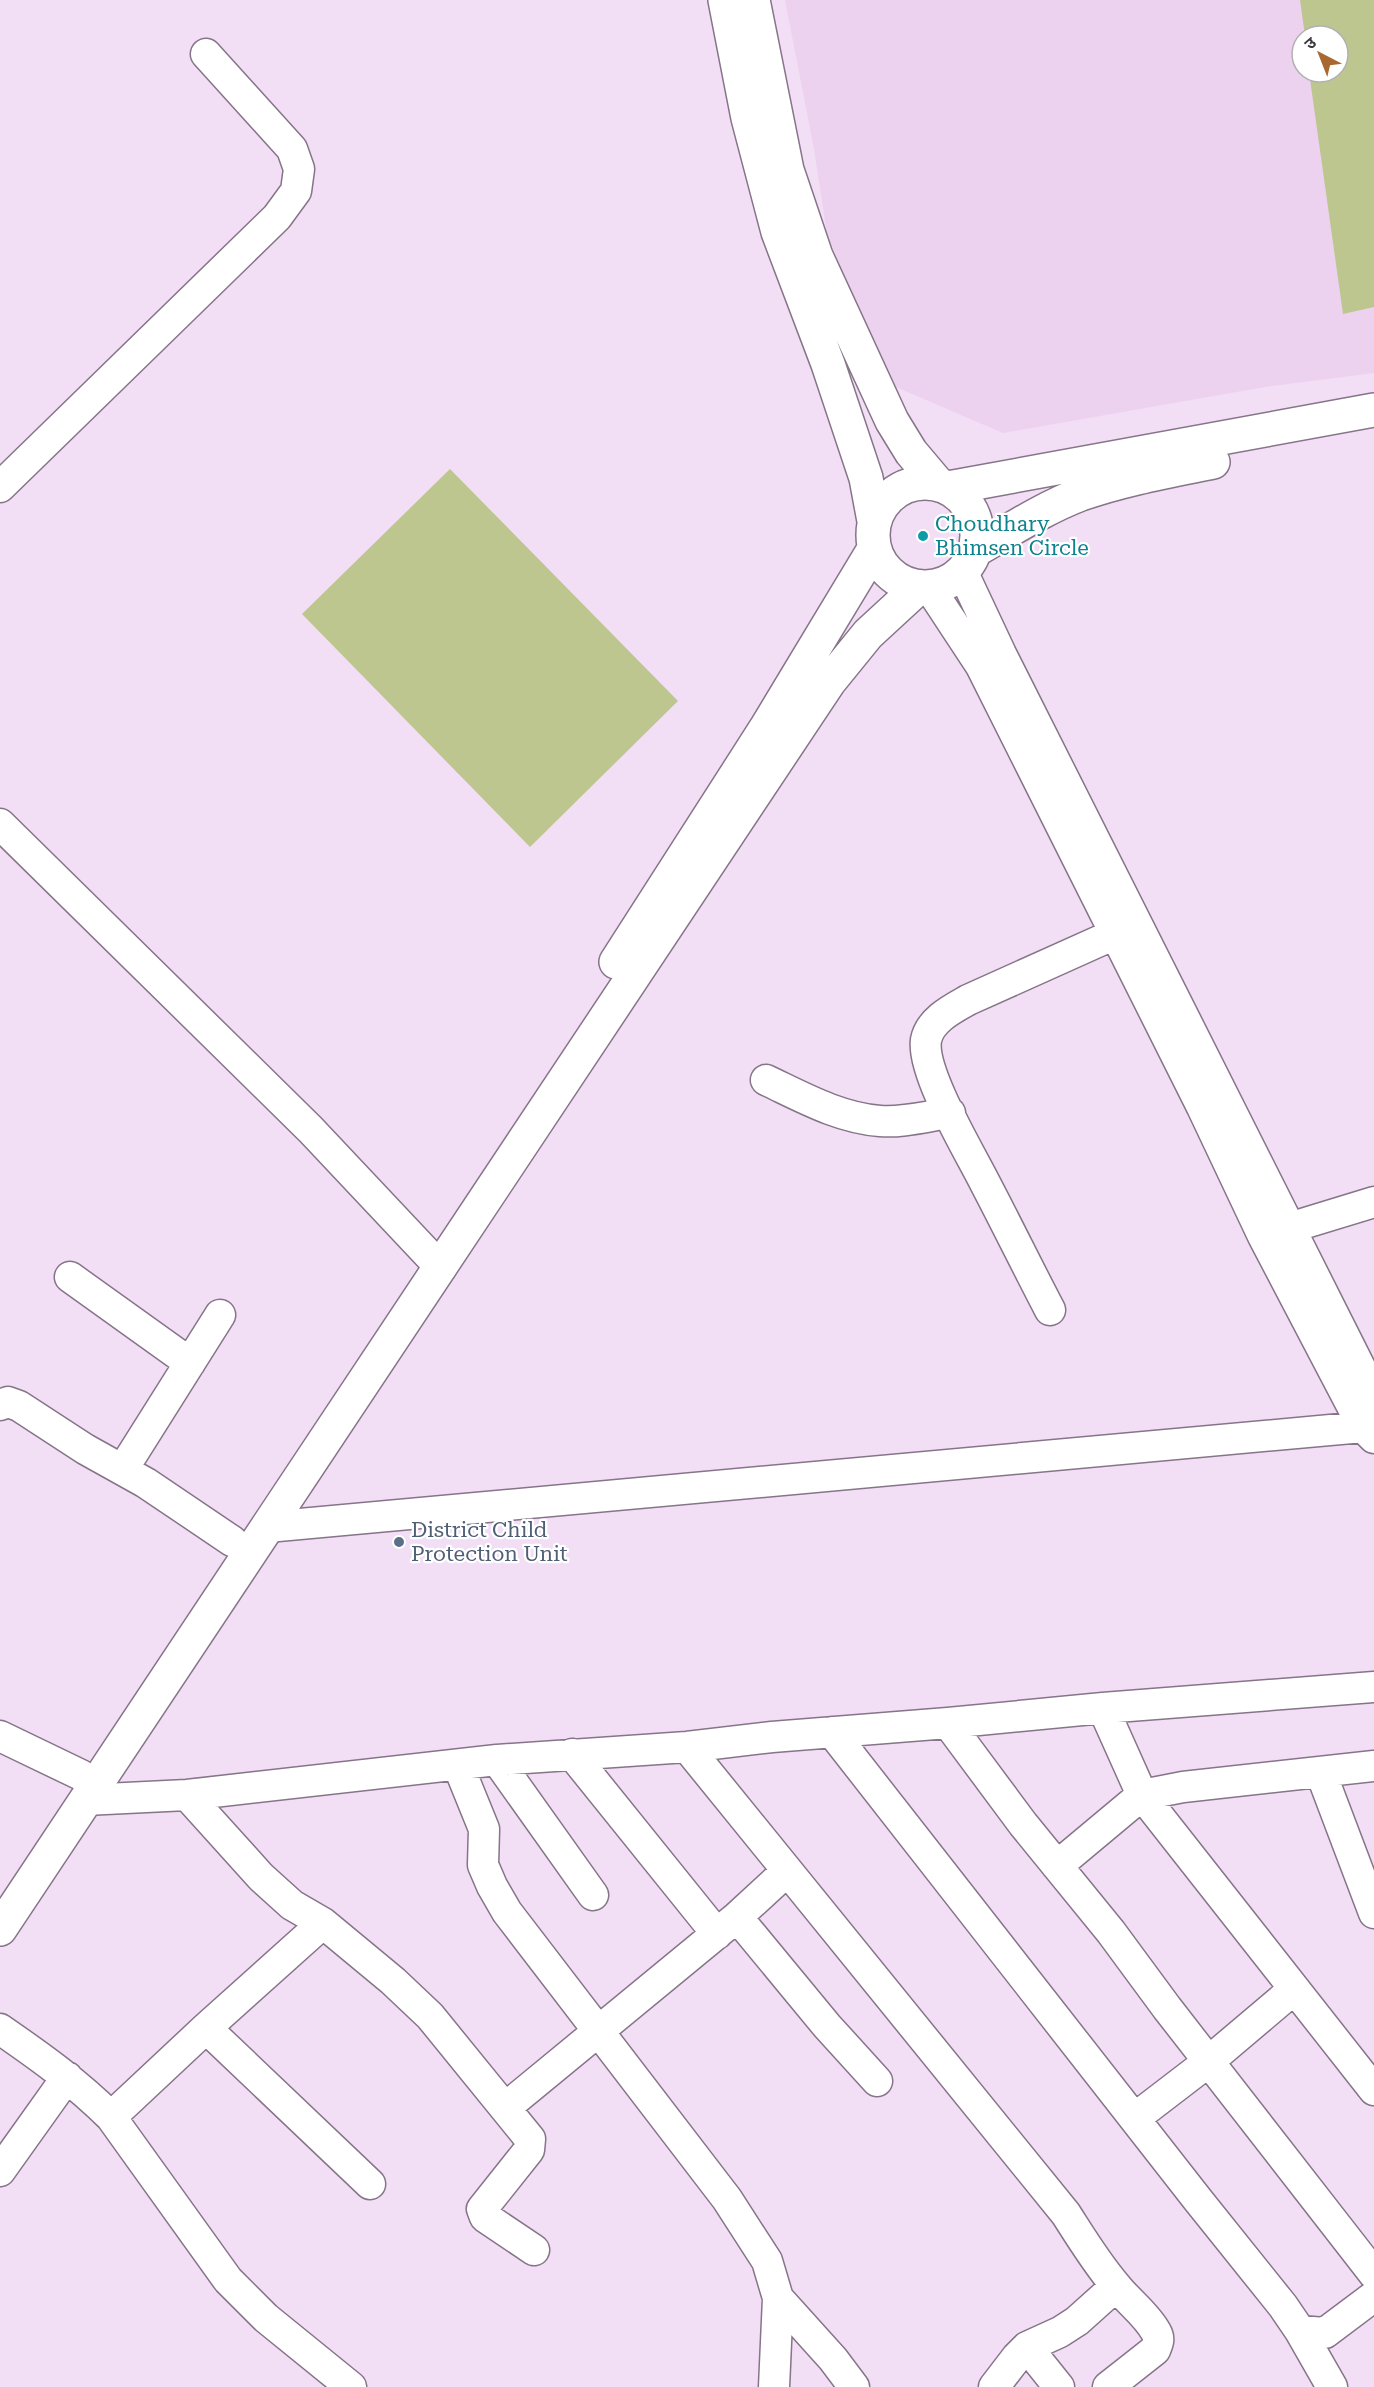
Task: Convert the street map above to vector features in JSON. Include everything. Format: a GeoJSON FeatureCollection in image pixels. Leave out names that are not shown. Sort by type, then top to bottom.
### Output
{"type":"FeatureCollection","features":[{"type":"Feature","properties":{"kind":"main road"},"geometry":{"type":"LineString","coordinates":[[725,0],[748,118],[778,232],[828,364],[866,478],[874,535],[886,570],[897,579],[924,587]]}},
{"type":"Feature","properties":{"kind":"main road"},"geometry":{"type":"LineString","coordinates":[[753,0],[787,171],[816,256],[892,421],[911,452],[943,486],[959,495],[974,517],[977,534],[968,561]]}},
{"type":"Feature","properties":{"kind":"main road"},"geometry":{"type":"LineString","coordinates":[[0,1898],[83,1788],[267,1527],[766,728],[874,535],[884,503],[893,494],[915,484],[943,486],[1374,410]]}},
{"type":"Feature","properties":{"kind":"main road"},"geometry":{"type":"LineString","coordinates":[[0,1929],[232,1541],[434,1260],[829,682],[868,634],[924,587],[947,582],[968,561],[1029,519],[1080,494],[1161,473],[1374,431]]}},
{"type":"Feature","properties":{"kind":"street"},"geometry":{"type":"LineString","coordinates":[[0,487],[277,217],[296,191],[299,169],[292,149],[206,54]]}},
{"type":"Feature","properties":{"kind":"street"},"geometry":{"type":"LineString","coordinates":[[968,561],[1001,654],[1374,1395]]}},
{"type":"Feature","properties":{"kind":"street"},"geometry":{"type":"LineString","coordinates":[[267,1527],[1370,1429],[1263,1236],[981,666],[924,587]]}},
{"type":"Feature","properties":{"kind":"street"},"geometry":{"type":"LineString","coordinates":[[0,824],[311,1130],[434,1260]]}},
{"type":"Feature","properties":{"kind":"street"},"geometry":{"type":"LineString","coordinates":[[1050,1310],[932,1075],[927,1057],[926,1040],[933,1026],[946,1013],[968,1000],[1115,934]]}},
{"type":"Feature","properties":{"kind":"street"},"geometry":{"type":"LineString","coordinates":[[766,1080],[820,1106],[852,1117],[882,1121],[950,1113]]}},
{"type":"Feature","properties":{"kind":"street"},"geometry":{"type":"LineString","coordinates":[[1289,1228],[1374,1202]]}},
{"type":"Feature","properties":{"kind":"street"},"geometry":{"type":"LineString","coordinates":[[70,1277],[190,1363]]}},
{"type":"Feature","properties":{"kind":"street"},"geometry":{"type":"LineString","coordinates":[[123,1469],[220,1315]]}},
{"type":"Feature","properties":{"kind":"street"},"geometry":{"type":"LineString","coordinates":[[0,1405],[8,1402],[19,1406],[85,1449],[123,1469],[232,1541]]}},
{"type":"Feature","properties":{"kind":"street"},"geometry":{"type":"LineString","coordinates":[[0,1736],[83,1788],[187,1795],[497,1760],[687,1747],[1103,1708],[1374,1688]]}},
{"type":"Feature","properties":{"kind":"street"},"geometry":{"type":"LineString","coordinates":[[1103,1708],[1142,1795],[1293,1990],[1374,2090]]}},
{"type":"Feature","properties":{"kind":"street"},"geometry":{"type":"LineString","coordinates":[[948,1724],[1374,2274]]}},
{"type":"Feature","properties":{"kind":"street"},"geometry":{"type":"LineString","coordinates":[[832,1732],[1248,2259],[1300,2331],[1332,2387]]}},
{"type":"Feature","properties":{"kind":"street"},"geometry":{"type":"LineString","coordinates":[[687,1747],[1066,2214],[1087,2248],[1116,2286],[1152,2325],[1159,2343],[1155,2350],[1108,2387]]}},
{"type":"Feature","properties":{"kind":"street"},"geometry":{"type":"LineString","coordinates":[[572,1754],[727,1925],[827,2026],[876,2081]]}},
{"type":"Feature","properties":{"kind":"street"},"geometry":{"type":"LineString","coordinates":[[497,1760],[593,1895]]}},
{"type":"Feature","properties":{"kind":"street"},"geometry":{"type":"LineString","coordinates":[[458,1765],[484,1829],[483,1865],[507,1912],[727,2199],[767,2261],[778,2298],[774,2387]]}},
{"type":"Feature","properties":{"kind":"street"},"geometry":{"type":"LineString","coordinates":[[1057,1866],[1142,1795],[1183,1787],[1374,1766]]}},
{"type":"Feature","properties":{"kind":"street"},"geometry":{"type":"LineString","coordinates":[[1321,1773],[1374,1913]]}},
{"type":"Feature","properties":{"kind":"street"},"geometry":{"type":"LineString","coordinates":[[187,1795],[261,1877],[292,1905],[323,1923],[393,1981],[430,2016],[530,2139],[529,2150],[482,2209],[485,2217],[534,2250]]}},
{"type":"Feature","properties":{"kind":"street"},"geometry":{"type":"LineString","coordinates":[[505,2108],[727,1925],[787,1871]]}},
{"type":"Feature","properties":{"kind":"street"},"geometry":{"type":"LineString","coordinates":[[111,2117],[323,1923]]}},
{"type":"Feature","properties":{"kind":"street"},"geometry":{"type":"LineString","coordinates":[[1135,2118],[1208,2062],[1293,1990]]}},
{"type":"Feature","properties":{"kind":"street"},"geometry":{"type":"LineString","coordinates":[[206,2028],[370,2184]]}},
{"type":"Feature","properties":{"kind":"street"},"geometry":{"type":"LineString","coordinates":[[0,2029],[67,2077],[111,2117],[228,2280],[266,2318],[351,2387]]}},
{"type":"Feature","properties":{"kind":"street"},"geometry":{"type":"LineString","coordinates":[[0,2171],[67,2077]]}},
{"type":"Feature","properties":{"kind":"street"},"geometry":{"type":"LineString","coordinates":[[994,2387],[1027,2347],[1060,2332],[1077,2321],[1116,2286]]}},
{"type":"Feature","properties":{"kind":"street"},"geometry":{"type":"LineString","coordinates":[[1300,2331],[1326,2333],[1373,2297]]}},
{"type":"Feature","properties":{"kind":"street"},"geometry":{"type":"LineString","coordinates":[[778,2298],[833,2359],[854,2387]]}},
{"type":"Feature","properties":{"kind":"street"},"geometry":{"type":"LineString","coordinates":[[1027,2347],[1059,2387]]}},
{"type":"Feature","properties":{"kind":"shaded area"},"geometry":{"type":"Polygon","coordinates":[[[785,0],[1374,0],[1374,373],[1265,387],[1003,433],[889,384],[827,234],[814,149],[785,0]]]}},
{"type":"Feature","properties":{"kind":"green space"},"geometry":{"type":"Polygon","coordinates":[[[1300,0],[1374,0],[1374,307],[1343,314],[1311,84],[1350,84],[1350,24],[1303,24],[1300,0]]]}},
{"type":"Feature","properties":{"kind":"green space"},"geometry":{"type":"Polygon","coordinates":[[[450,469],[678,701],[530,847],[302,614],[450,469]]]}},
{"type":"Feature","properties":{"kind":"place","name":"Choudhary Bhimsen Circle"},"geometry":{"type":"Point","coordinates":[923,536]}},
{"type":"Feature","properties":{"kind":"place","name":"District Child Protection Unit"},"geometry":{"type":"Point","coordinates":[399,1542]}}]}
